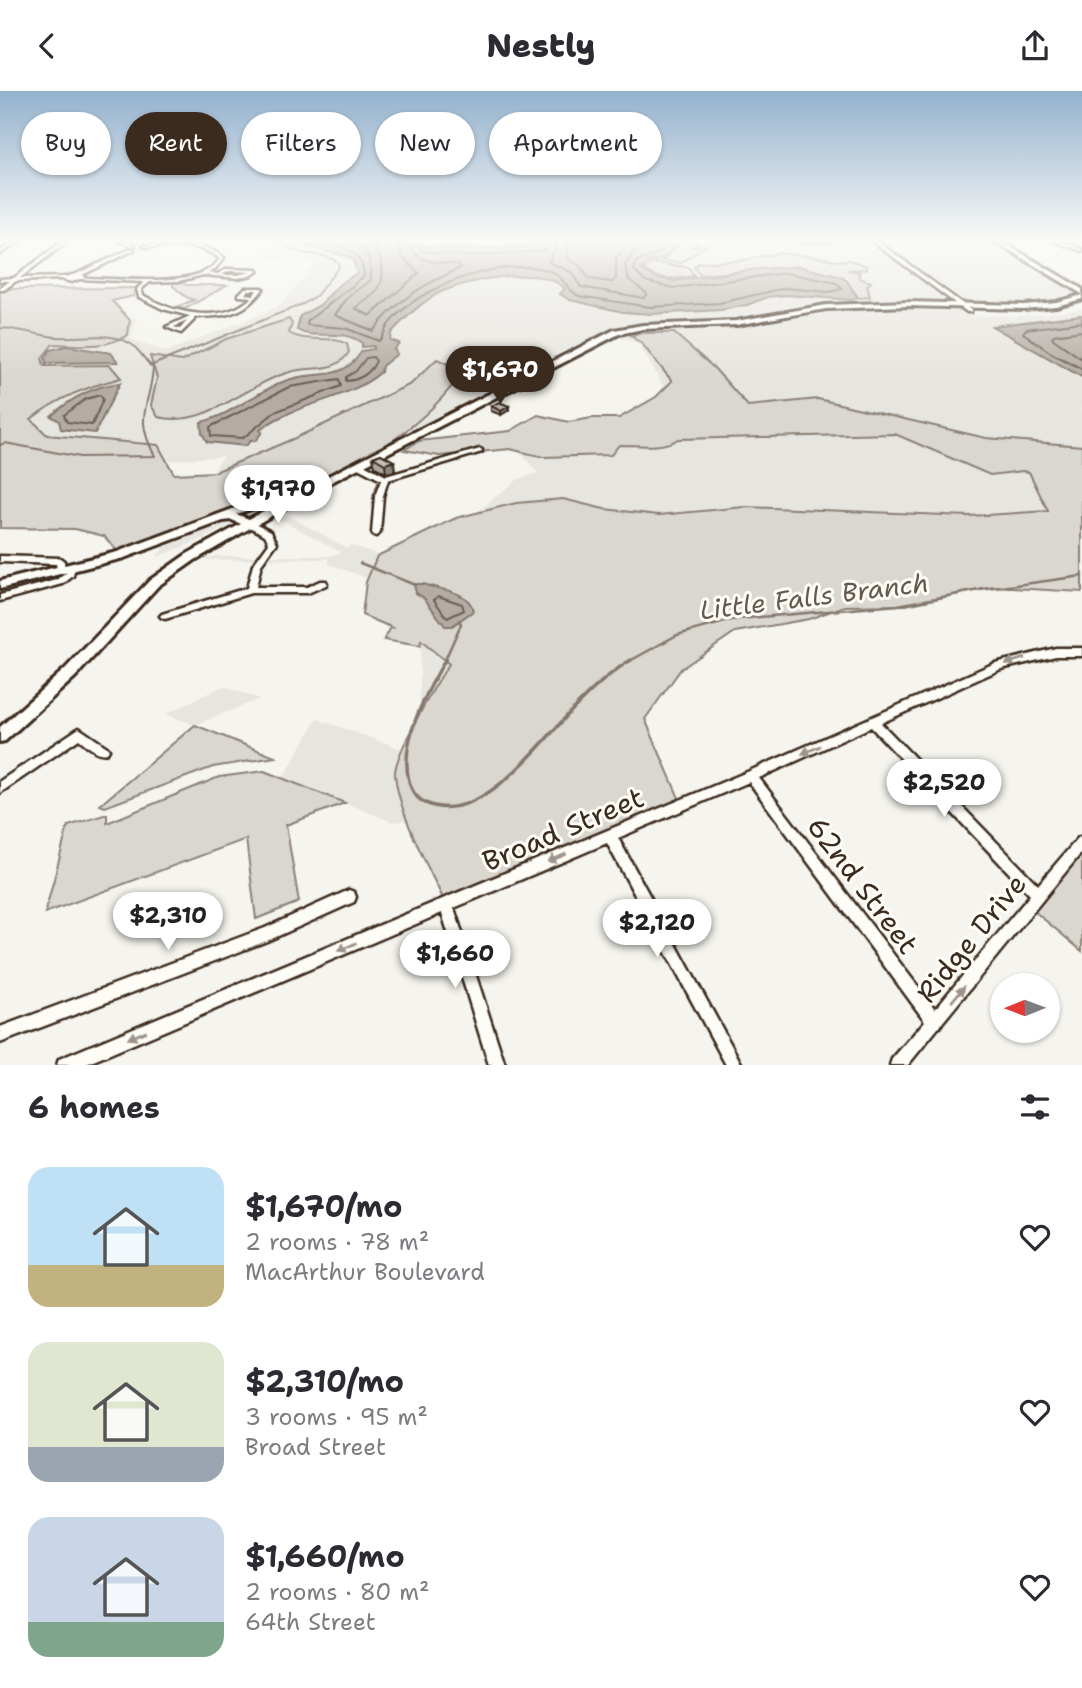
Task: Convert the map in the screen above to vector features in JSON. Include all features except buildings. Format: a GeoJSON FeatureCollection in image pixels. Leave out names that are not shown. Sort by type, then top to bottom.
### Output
{"type":"FeatureCollection","features":[{"type":"Feature","properties":{"kind":"main road"},"geometry":{"type":"LineString","coordinates":[[965,308],[1037,306],[1082,295]]}},
{"type":"Feature","properties":{"kind":"main road"},"geometry":{"type":"LineString","coordinates":[[0,736],[70,673],[154,583],[191,557],[310,489],[617,332],[643,327],[736,323],[809,309],[840,307],[1046,311],[1082,304]]}},
{"type":"Feature","properties":{"kind":"main road"},"geometry":{"type":"LineString","coordinates":[[0,585],[138,549],[277,496],[310,489]]}},
{"type":"Feature","properties":{"kind":"main road"},"geometry":{"type":"LineString","coordinates":[[221,518],[233,517],[249,523]]}},
{"type":"Feature","properties":{"kind":"street"},"geometry":{"type":"LineString","coordinates":[[143,286],[138,291],[148,301],[164,309],[199,314],[239,309],[255,296]]}},
{"type":"Feature","properties":{"kind":"street"},"geometry":{"type":"LineString","coordinates":[[936,286],[965,308]]}},
{"type":"Feature","properties":{"kind":"street"},"geometry":{"type":"LineString","coordinates":[[191,319],[199,314]]}},
{"type":"Feature","properties":{"kind":"street"},"geometry":{"type":"LineString","coordinates":[[359,465],[385,479],[480,451]]}},
{"type":"Feature","properties":{"kind":"street"},"geometry":{"type":"LineString","coordinates":[[376,533],[379,496],[385,479]]}},
{"type":"Feature","properties":{"kind":"street"},"geometry":{"type":"LineString","coordinates":[[249,523],[268,533],[273,543],[257,565],[251,590]]}},
{"type":"Feature","properties":{"kind":"street"},"geometry":{"type":"LineString","coordinates":[[0,559],[60,561],[70,574],[64,580],[0,597]]}},
{"type":"Feature","properties":{"kind":"street"},"geometry":{"type":"LineString","coordinates":[[165,617],[251,590],[308,590],[323,583]]}},
{"type":"Feature","properties":{"kind":"street","name":"Broad Street"},"geometry":{"type":"LineString","coordinates":[[65,1065],[751,776],[999,666],[1056,652],[1082,652]]}},
{"type":"Feature","properties":{"kind":"street"},"geometry":{"type":"LineString","coordinates":[[874,723],[1037,893]]}},
{"type":"Feature","properties":{"kind":"street"},"geometry":{"type":"LineString","coordinates":[[0,787],[79,733],[103,750]]}},
{"type":"Feature","properties":{"kind":"street","name":"62nd Street"},"geometry":{"type":"LineString","coordinates":[[751,776],[935,1022]]}},
{"type":"Feature","properties":{"kind":"street"},"geometry":{"type":"LineString","coordinates":[[610,836],[734,1065]]}},
{"type":"Feature","properties":{"kind":"street","name":"Ridge Drive"},"geometry":{"type":"LineString","coordinates":[[898,1065],[1037,893],[1082,842]]}},
{"type":"Feature","properties":{"kind":"street"},"geometry":{"type":"LineString","coordinates":[[0,1035],[267,934],[349,897]]}},
{"type":"Feature","properties":{"kind":"street"},"geometry":{"type":"LineString","coordinates":[[446,905],[497,1065]]}},
{"type":"Feature","properties":{"kind":"shaded area"},"geometry":{"type":"Polygon","coordinates":[[[174,286],[224,286],[185,309],[176,307],[194,300],[174,286]]]}},
{"type":"Feature","properties":{"kind":"shaded area"},"geometry":{"type":"Polygon","coordinates":[[[295,286],[1066,286],[1080,295],[1062,301],[1030,304],[953,303],[968,315],[1022,316],[1082,309],[1082,449],[986,438],[679,413],[639,344],[619,338],[636,334],[631,326],[601,336],[390,444],[354,441],[253,454],[248,465],[345,468],[200,540],[157,557],[223,456],[145,463],[15,443],[40,345],[116,316],[138,319],[130,339],[165,352],[281,304],[295,286]]]}},
{"type":"Feature","properties":{"kind":"shaded area"},"geometry":{"type":"Polygon","coordinates":[[[850,286],[867,286],[870,297],[859,298],[850,286]]]}},
{"type":"Feature","properties":{"kind":"shaded area"},"geometry":{"type":"Polygon","coordinates":[[[135,288],[134,296],[112,301],[130,320],[128,335],[101,344],[53,344],[42,358],[44,366],[110,365],[121,378],[74,394],[31,419],[47,435],[158,445],[174,474],[215,472],[411,384],[437,359],[463,371],[449,390],[415,424],[353,464],[310,484],[118,552],[104,536],[75,529],[0,528],[0,289],[135,288]]]}},
{"type":"Feature","properties":{"kind":"shaded area"},"geometry":{"type":"Polygon","coordinates":[[[289,319],[292,324],[289,333],[303,338],[340,341],[347,344],[349,352],[330,367],[298,370],[273,378],[193,417],[158,417],[151,405],[157,378],[150,356],[182,361],[226,339],[289,319]]]}},
{"type":"Feature","properties":{"kind":"shaded area"},"geometry":{"type":"Polygon","coordinates":[[[642,333],[674,333],[714,368],[748,406],[818,399],[986,438],[1082,446],[1082,592],[993,587],[906,605],[845,606],[809,619],[735,632],[681,669],[645,719],[682,805],[446,905],[408,824],[395,775],[408,736],[449,664],[421,641],[420,646],[384,640],[393,628],[362,615],[366,582],[377,556],[456,518],[516,503],[563,499],[604,509],[659,515],[745,507],[969,516],[1048,511],[1029,472],[990,475],[895,434],[678,439],[657,445],[619,445],[611,455],[543,457],[510,449],[439,456],[404,450],[419,441],[510,431],[538,415],[569,422],[592,418],[619,418],[656,397],[672,381],[642,344],[631,336],[642,333]]]}},
{"type":"Feature","properties":{"kind":"shaded area"},"geometry":{"type":"Polygon","coordinates":[[[895,434],[990,474],[1023,471],[1075,488],[1079,578],[870,604],[844,547],[845,606],[677,627],[466,812],[393,822],[283,778],[317,719],[419,755],[421,598],[329,564],[329,559],[204,560],[213,556],[331,556],[341,552],[280,519],[287,515],[347,548],[351,545],[425,571],[482,508],[518,479],[538,473],[516,448],[593,441],[895,434]]]}},
{"type":"Feature","properties":{"kind":"shaded area"},"geometry":{"type":"Polygon","coordinates":[[[223,686],[259,699],[195,725],[166,714],[223,686]]]}},
{"type":"Feature","properties":{"kind":"shaded area"},"geometry":{"type":"Polygon","coordinates":[[[195,725],[275,757],[213,767],[105,807],[100,805],[195,725]]]}},
{"type":"Feature","properties":{"kind":"shaded area"},"geometry":{"type":"Polygon","coordinates":[[[264,771],[345,803],[286,825],[299,902],[256,919],[246,839],[45,913],[68,826],[107,814],[107,823],[219,777],[264,771]]]}},
{"type":"Feature","properties":{"kind":"shaded area"},"geometry":{"type":"Polygon","coordinates":[[[1082,842],[1082,951],[1028,906],[1082,842]]]}},
{"type":"Feature","properties":{"kind":"water"},"geometry":{"type":"Polygon","coordinates":[[[338,286],[455,286],[421,305],[391,333],[390,340],[399,343],[394,349],[397,354],[368,382],[289,413],[260,430],[262,432],[255,441],[250,441],[246,446],[207,442],[202,433],[201,422],[223,414],[285,381],[337,372],[354,361],[362,351],[374,349],[374,346],[362,347],[362,343],[354,338],[297,330],[300,316],[320,305],[338,286]]]}},
{"type":"Feature","properties":{"kind":"water"},"geometry":{"type":"Polygon","coordinates":[[[561,286],[850,286],[857,297],[852,300],[786,295],[721,310],[651,314],[623,312],[570,300],[560,294],[565,289],[561,286]]]}},
{"type":"Feature","properties":{"kind":"water"},"geometry":{"type":"Polygon","coordinates":[[[1082,315],[1082,377],[992,326],[1082,315]]]}},
{"type":"Feature","properties":{"kind":"water"},"geometry":{"type":"Polygon","coordinates":[[[66,346],[111,353],[118,362],[46,363],[45,358],[50,350],[66,346]]]}},
{"type":"Feature","properties":{"kind":"water"},"geometry":{"type":"Polygon","coordinates":[[[120,383],[95,433],[61,429],[59,421],[51,416],[83,394],[120,383]]]}},
{"type":"Feature","properties":{"kind":"water"},"geometry":{"type":"Polygon","coordinates":[[[414,584],[444,589],[460,595],[471,604],[473,611],[452,626],[445,626],[424,598],[416,593],[414,584]]]}},
{"type":"Feature","properties":{"kind":"waterway"},"geometry":{"type":"LineString","coordinates":[[151,366],[305,303],[324,286]]}},
{"type":"Feature","properties":{"kind":"waterway","name":"Little Falls Branch"},"geometry":{"type":"LineString","coordinates":[[0,328],[59,337],[112,337],[134,346],[151,366]]}},
{"type":"Feature","properties":{"kind":"waterway"},"geometry":{"type":"LineString","coordinates":[[0,445],[5,443],[80,457],[155,456],[148,442],[144,421],[153,368],[151,366]]}},
{"type":"Feature","properties":{"kind":"waterway","name":"Little Falls Branch"},"geometry":{"type":"LineString","coordinates":[[360,563],[415,585]]}},
{"type":"Feature","properties":{"kind":"waterway","name":"Little Falls Branch"},"geometry":{"type":"LineString","coordinates":[[629,662],[677,635],[736,619],[898,605],[1082,576]]}},
{"type":"Feature","properties":{"kind":"waterway","name":"Little Falls Branch"},"geometry":{"type":"LineString","coordinates":[[444,661],[461,624],[459,620]]}},
{"type":"Feature","properties":{"kind":"waterway","name":"Little Falls Branch"},"geometry":{"type":"LineString","coordinates":[[444,661],[416,718],[407,766],[410,786],[421,800],[429,805],[454,807],[475,800],[495,788],[534,752],[592,690],[629,662]]}}]}
